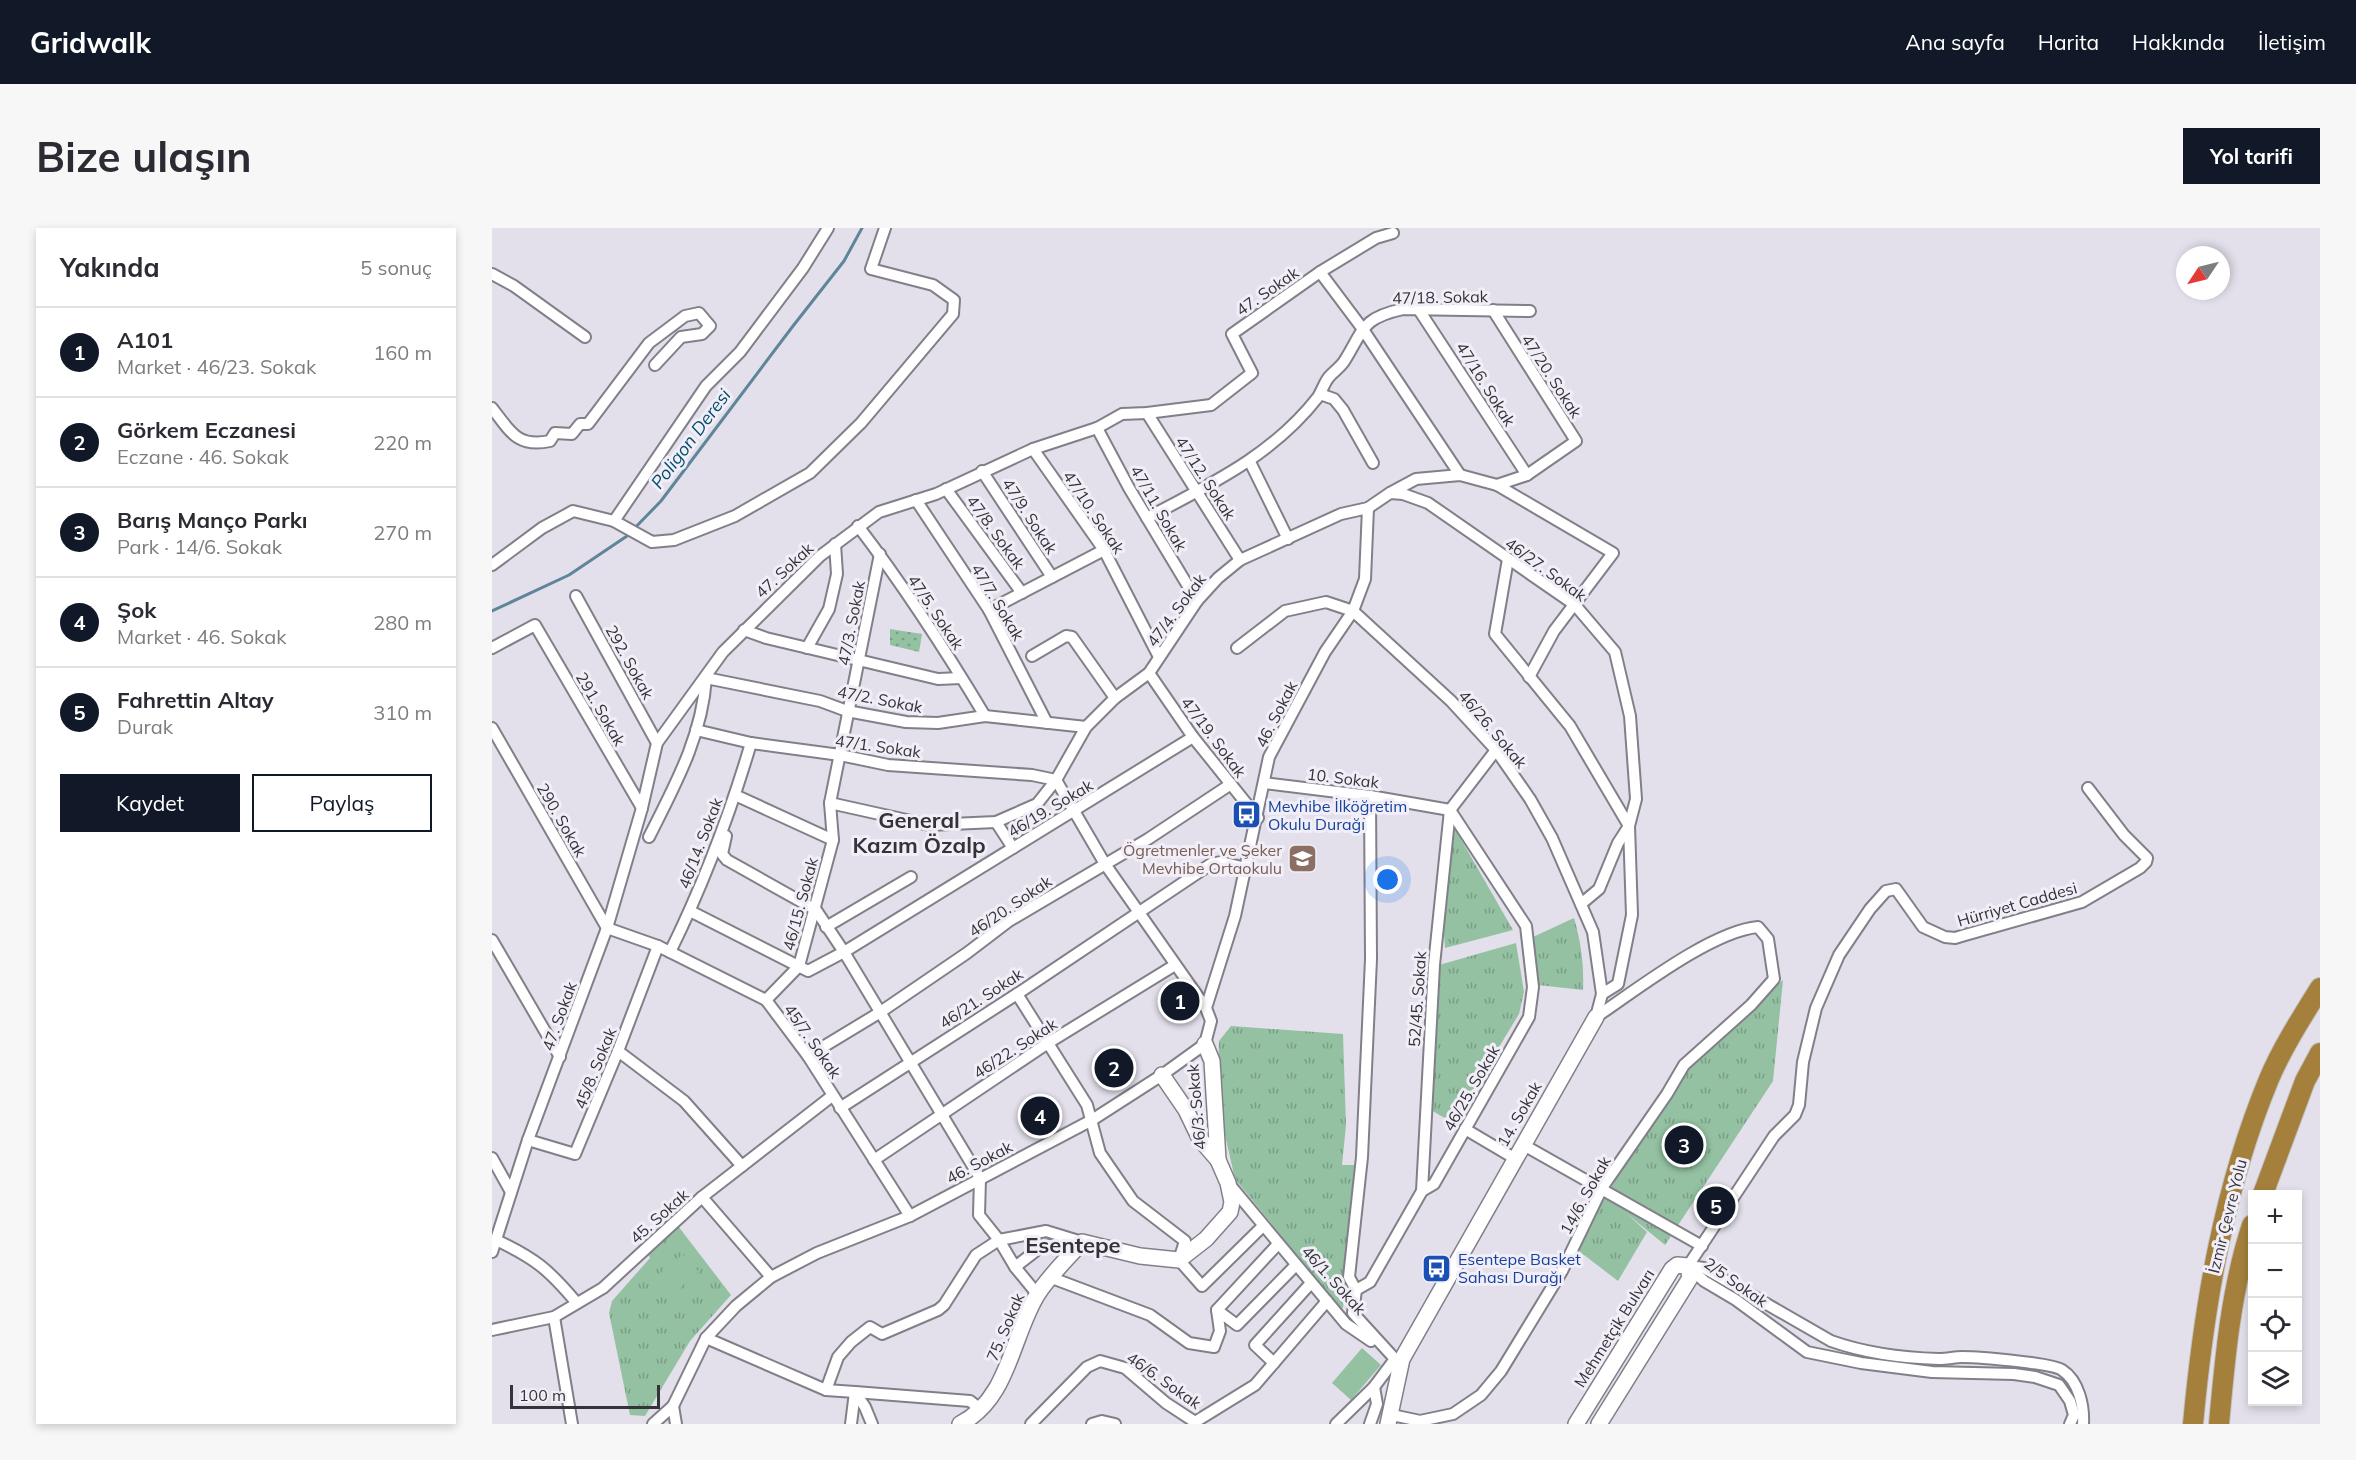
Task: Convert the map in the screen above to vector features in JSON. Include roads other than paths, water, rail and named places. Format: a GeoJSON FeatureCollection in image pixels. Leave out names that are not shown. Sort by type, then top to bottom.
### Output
{"type":"FeatureCollection","features":[{"type":"Feature","properties":{"kind":"highway","name":"İzmir Çevre Yolu"},"geometry":{"type":"LineString","coordinates":[[2193,1424],[2200,1347],[2216,1249],[2233,1180],[2270,1078],[2320,988]]}},
{"type":"Feature","properties":{"kind":"highway","name":"İzmir Çevre Yolu"},"geometry":{"type":"LineString","coordinates":[[2264,1190],[2305,1081],[2320,1053]]}},
{"type":"Feature","properties":{"kind":"highway","name":"İzmir Çevre Yolu"},"geometry":{"type":"LineString","coordinates":[[2219,1424],[2225,1358],[2242,1256],[2248,1239]]}},
{"type":"Feature","properties":{"kind":"street"},"geometry":{"type":"LineString","coordinates":[[614,521],[706,386],[740,352],[804,268],[828,228]]}},
{"type":"Feature","properties":{"kind":"street"},"geometry":{"type":"LineString","coordinates":[[492,566],[542,528],[573,511],[614,521],[652,542],[674,540],[735,516],[810,473],[861,423],[953,314],[954,300],[933,285],[871,269],[885,228]]}},
{"type":"Feature","properties":{"kind":"street","name":"47. Sokak"},"geometry":{"type":"LineString","coordinates":[[492,1252],[528,1140],[607,928],[642,808],[657,742],[723,652],[820,556],[879,512],[946,489],[1033,449],[1097,428],[1122,414],[1211,405],[1230,393],[1252,373],[1232,334],[1320,272],[1376,238],[1393,233]]}},
{"type":"Feature","properties":{"kind":"street"},"geometry":{"type":"LineString","coordinates":[[1320,272],[1362,328],[1460,475]]}},
{"type":"Feature","properties":{"kind":"street"},"geometry":{"type":"LineString","coordinates":[[492,274],[514,286],[585,337]]}},
{"type":"Feature","properties":{"kind":"street","name":"47/18. Sokak"},"geometry":{"type":"LineString","coordinates":[[1362,328],[1384,313],[1403,309],[1530,311]]}},
{"type":"Feature","properties":{"kind":"street","name":"47/16. Sokak"},"geometry":{"type":"LineString","coordinates":[[1419,310],[1527,475]]}},
{"type":"Feature","properties":{"kind":"street","name":"47/20. Sokak"},"geometry":{"type":"LineString","coordinates":[[1493,310],[1576,441],[1527,475],[1497,485]]}},
{"type":"Feature","properties":{"kind":"street"},"geometry":{"type":"LineString","coordinates":[[492,408],[517,438],[534,444],[550,441],[555,433],[572,434],[580,424],[588,424],[649,343],[685,316],[699,314],[710,326],[702,334],[681,337],[655,365]]}},
{"type":"Feature","properties":{"kind":"street"},"geometry":{"type":"LineString","coordinates":[[1147,518],[1250,462],[1287,433],[1320,394],[1327,379],[1344,362],[1362,328]]}},
{"type":"Feature","properties":{"kind":"street"},"geometry":{"type":"LineString","coordinates":[[1320,394],[1334,399],[1343,410],[1373,463]]}},
{"type":"Feature","properties":{"kind":"street","name":"47/12. Sokak"},"geometry":{"type":"LineString","coordinates":[[1147,413],[1240,560]]}},
{"type":"Feature","properties":{"kind":"street","name":"47/11. Sokak"},"geometry":{"type":"LineString","coordinates":[[1097,428],[1197,602]]}},
{"type":"Feature","properties":{"kind":"street","name":"47/10. Sokak"},"geometry":{"type":"LineString","coordinates":[[1033,449],[1104,550],[1159,657]]}},
{"type":"Feature","properties":{"kind":"street"},"geometry":{"type":"LineString","coordinates":[[1250,462],[1288,539]]}},
{"type":"Feature","properties":{"kind":"street","name":"47/9. Sokak"},"geometry":{"type":"LineString","coordinates":[[982,471],[1052,577]]}},
{"type":"Feature","properties":{"kind":"street","name":"47/4. Sokak"},"geometry":{"type":"LineString","coordinates":[[830,803],[929,825],[996,822],[1037,804],[1056,780],[1086,727],[1115,698],[1149,673],[1197,602],[1218,578],[1240,560],[1341,514],[1368,508],[1416,479],[1460,475],[1497,485],[1613,553],[1575,605]]}},
{"type":"Feature","properties":{"kind":"street","name":"47/8. Sokak"},"geometry":{"type":"LineString","coordinates":[[946,489],[1022,593]]}},
{"type":"Feature","properties":{"kind":"street","name":"46/27. Sokak"},"geometry":{"type":"LineString","coordinates":[[1390,493],[1403,494],[1428,503],[1575,605],[1616,652],[1630,716],[1636,799],[1629,826],[1632,915],[1618,984],[1602,994]]}},
{"type":"Feature","properties":{"kind":"street","name":"47/7. Sokak"},"geometry":{"type":"LineString","coordinates":[[916,500],[989,610],[1047,723]]}},
{"type":"Feature","properties":{"kind":"street","name":"46. Sokak"},"geometry":{"type":"LineString","coordinates":[[653,1424],[673,1406],[706,1338],[736,1306],[771,1277],[817,1253],[910,1216],[1092,1120],[1205,1044],[1211,1021],[1206,1008],[1235,916],[1258,818],[1269,757],[1325,652],[1353,611],[1365,579],[1368,508]]}},
{"type":"Feature","properties":{"kind":"street","name":"47/5. Sokak"},"geometry":{"type":"LineString","coordinates":[[858,526],[880,554],[985,716]]}},
{"type":"Feature","properties":{"kind":"street"},"geometry":{"type":"LineString","coordinates":[[807,648],[828,609],[837,574],[836,544]]}},
{"type":"Feature","properties":{"kind":"street"},"geometry":{"type":"LineString","coordinates":[[989,610],[1104,550]]}},
{"type":"Feature","properties":{"kind":"street","name":"47/3. Sokak"},"geometry":{"type":"LineString","coordinates":[[833,840],[830,803],[880,554]]}},
{"type":"Feature","properties":{"kind":"street"},"geometry":{"type":"LineString","coordinates":[[1508,559],[1495,634],[1570,726],[1629,826],[1618,843],[1599,889],[1581,904]]}},
{"type":"Feature","properties":{"kind":"street","name":"292. Sokak"},"geometry":{"type":"LineString","coordinates":[[576,596],[657,742]]}},
{"type":"Feature","properties":{"kind":"street","name":"46/26. Sokak"},"geometry":{"type":"LineString","coordinates":[[1237,648],[1285,611],[1326,602],[1353,611],[1451,701],[1496,750],[1530,799],[1552,838],[1593,932],[1602,994],[1596,1017]]}},
{"type":"Feature","properties":{"kind":"street"},"geometry":{"type":"LineString","coordinates":[[1529,677],[1554,631],[1575,605]]}},
{"type":"Feature","properties":{"kind":"street","name":"291. Sokak"},"geometry":{"type":"LineString","coordinates":[[492,648],[535,625],[642,808]]}},
{"type":"Feature","properties":{"kind":"street"},"geometry":{"type":"LineString","coordinates":[[744,630],[807,648],[938,679],[962,678]]}},
{"type":"Feature","properties":{"kind":"street"},"geometry":{"type":"LineString","coordinates":[[1032,656],[1066,636],[1072,637],[1115,698]]}},
{"type":"Feature","properties":{"kind":"street","name":"47/19. Sokak"},"geometry":{"type":"LineString","coordinates":[[1149,673],[1193,737],[1258,818]]}},
{"type":"Feature","properties":{"kind":"street"},"geometry":{"type":"LineString","coordinates":[[649,837],[684,769],[704,700],[706,678]]}},
{"type":"Feature","properties":{"kind":"street","name":"47/2. Sokak"},"geometry":{"type":"LineString","coordinates":[[706,678],[820,701],[847,711],[906,722],[938,723],[985,716],[1086,727]]}},
{"type":"Feature","properties":{"kind":"street","name":"290. Sokak"},"geometry":{"type":"LineString","coordinates":[[492,728],[607,928]]}},
{"type":"Feature","properties":{"kind":"street","name":"47/1. Sokak"},"geometry":{"type":"LineString","coordinates":[[696,730],[751,743],[840,755],[888,765],[1032,775],[1056,780]]}},
{"type":"Feature","properties":{"kind":"street","name":"46/19. Sokak"},"geometry":{"type":"LineString","coordinates":[[799,966],[808,971],[844,952],[1193,737]]}},
{"type":"Feature","properties":{"kind":"street","name":"46/14. Sokak"},"geometry":{"type":"LineString","coordinates":[[670,952],[690,911],[735,795],[751,743]]}},
{"type":"Feature","properties":{"kind":"street"},"geometry":{"type":"LineString","coordinates":[[1450,810],[1496,750]]}},
{"type":"Feature","properties":{"kind":"street"},"geometry":{"type":"LineString","coordinates":[[1056,780],[1105,864],[1206,1008]]}},
{"type":"Feature","properties":{"kind":"street","name":"10. Sokak"},"geometry":{"type":"LineString","coordinates":[[1264,783],[1370,796],[1450,810]]}},
{"type":"Feature","properties":{"kind":"street","name":"46/20. Sokak"},"geometry":{"type":"LineString","coordinates":[[808,1056],[879,1013],[1010,921],[1148,839],[1231,784]]}},
{"type":"Feature","properties":{"kind":"street","name":"Hürriyet Caddesi"},"geometry":{"type":"LineString","coordinates":[[1688,1266],[1774,1136],[1795,1115],[1799,1105],[1803,1062],[1816,1008],[1839,955],[1870,909],[1886,891],[1896,889],[1928,931],[1955,938],[2082,902],[2140,868],[2146,862],[2143,852],[2124,835],[2088,788]]}},
{"type":"Feature","properties":{"kind":"street"},"geometry":{"type":"LineString","coordinates":[[735,795],[833,840]]}},
{"type":"Feature","properties":{"kind":"street"},"geometry":{"type":"LineString","coordinates":[[1370,796],[1371,959],[1362,1157],[1349,1277],[1356,1290],[1353,1313],[1396,1360],[1390,1420]]}},
{"type":"Feature","properties":{"kind":"street","name":"46/25. Sokak"},"geometry":{"type":"LineString","coordinates":[[1356,1290],[1370,1282],[1422,1191],[1434,1184],[1529,1017],[1533,987],[1526,926],[1450,810]]}},
{"type":"Feature","properties":{"kind":"street","name":"52/45. Sokak"},"geometry":{"type":"LineString","coordinates":[[1422,1191],[1434,965],[1450,810]]}},
{"type":"Feature","properties":{"kind":"street"},"geometry":{"type":"LineString","coordinates":[[996,822],[1013,848]]}},
{"type":"Feature","properties":{"kind":"street"},"geometry":{"type":"LineString","coordinates":[[726,836],[722,854],[727,860],[816,910],[844,952],[980,1178],[979,1215],[999,1240],[1015,1267],[1038,1295]]}},
{"type":"Feature","properties":{"kind":"street","name":"46/15. Sokak"},"geometry":{"type":"LineString","coordinates":[[766,1000],[799,966],[816,910],[833,840]]}},
{"type":"Feature","properties":{"kind":"street","name":"46/21. Sokak"},"geometry":{"type":"LineString","coordinates":[[840,1108],[1017,994],[1211,864],[1221,862],[1246,868]]}},
{"type":"Feature","properties":{"kind":"street"},"geometry":{"type":"LineString","coordinates":[[826,927],[911,877]]}},
{"type":"Feature","properties":{"kind":"street"},"geometry":{"type":"LineString","coordinates":[[690,911],[799,966]]}},
{"type":"Feature","properties":{"kind":"street","name":"14. Sokak"},"geometry":{"type":"LineString","coordinates":[[1336,1424],[1374,1388],[1396,1360],[1596,1017],[1686,957],[1724,936],[1747,928],[1758,927],[1768,939],[1774,979]]}},
{"type":"Feature","properties":{"kind":"street","name":"45/7. Sokak"},"geometry":{"type":"LineString","coordinates":[[607,928],[658,946],[766,1000],[808,1056],[910,1216]]}},
{"type":"Feature","properties":{"kind":"street"},"geometry":{"type":"LineString","coordinates":[[492,940],[560,1057]]}},
{"type":"Feature","properties":{"kind":"street","name":"45/8. Sokak"},"geometry":{"type":"LineString","coordinates":[[528,1140],[576,1154],[658,946]]}},
{"type":"Feature","properties":{"kind":"street","name":"46/22. Sokak"},"geometry":{"type":"LineString","coordinates":[[874,1160],[1048,1043],[1175,965]]}},
{"type":"Feature","properties":{"kind":"street","name":"14/6. Sokak"},"geometry":{"type":"LineString","coordinates":[[1390,1420],[1420,1421],[1453,1414],[1481,1395],[1501,1371],[1562,1271],[1602,1188],[1684,1065],[1752,1005],[1774,979]]}},
{"type":"Feature","properties":{"kind":"street"},"geometry":{"type":"LineString","coordinates":[[1017,994],[1087,1105],[1100,1153],[1133,1201],[1185,1241],[1179,1260]]}},
{"type":"Feature","properties":{"kind":"street","name":"46/3. Sokak"},"geometry":{"type":"LineString","coordinates":[[1179,1260],[1206,1239],[1230,1212],[1232,1202],[1228,1183],[1218,1160],[1212,1061],[1205,1044]]}},
{"type":"Feature","properties":{"kind":"street"},"geometry":{"type":"LineString","coordinates":[[618,1051],[684,1101],[742,1166]]}},
{"type":"Feature","properties":{"kind":"street"},"geometry":{"type":"LineString","coordinates":[[1162,1075],[1186,1110],[1200,1139],[1218,1160]]}},
{"type":"Feature","properties":{"kind":"street","name":"45. Sokak"},"geometry":{"type":"LineString","coordinates":[[492,1330],[554,1317],[603,1288],[702,1197],[832,1096]]}},
{"type":"Feature","properties":{"kind":"street"},"geometry":{"type":"LineString","coordinates":[[1464,1129],[1514,1158]]}},
{"type":"Feature","properties":{"kind":"street"},"geometry":{"type":"LineString","coordinates":[[1522,1144],[1701,1246]]}},
{"type":"Feature","properties":{"kind":"street"},"geometry":{"type":"LineString","coordinates":[[492,1158],[511,1192]]}},
{"type":"Feature","properties":{"kind":"street","name":"46/1. Sokak"},"geometry":{"type":"LineString","coordinates":[[1228,1183],[1295,1266],[1346,1324],[1366,1336],[1396,1360]]}},
{"type":"Feature","properties":{"kind":"street"},"geometry":{"type":"LineString","coordinates":[[702,1197],[771,1277]]}},
{"type":"Feature","properties":{"kind":"street"},"geometry":{"type":"LineString","coordinates":[[826,1390],[838,1357],[851,1342],[870,1327],[882,1334],[938,1310],[945,1305],[976,1255],[999,1240],[1046,1231],[1140,1256],[1179,1260],[1202,1286],[1263,1226]]}},
{"type":"Feature","properties":{"kind":"street"},"geometry":{"type":"LineString","coordinates":[[496,1240],[523,1252],[552,1274],[576,1302]]}},
{"type":"Feature","properties":{"kind":"street"},"geometry":{"type":"LineString","coordinates":[[1015,1267],[1042,1246],[1082,1242]]}},
{"type":"Feature","properties":{"kind":"street","name":"75. Sokak"},"geometry":{"type":"LineString","coordinates":[[960,1424],[980,1409],[1005,1374],[1025,1321],[1038,1295],[1082,1242]]}},
{"type":"Feature","properties":{"kind":"street","name":"46/1. Sokak"},"geometry":{"type":"LineString","coordinates":[[1217,1310],[1278,1244]]}},
{"type":"Feature","properties":{"kind":"street","name":"Mehmetçik Bulvarı"},"geometry":{"type":"LineString","coordinates":[[1576,1424],[1672,1269],[1677,1265],[1688,1266]]}},
{"type":"Feature","properties":{"kind":"street"},"geometry":{"type":"LineString","coordinates":[[1217,1310],[1237,1325],[1295,1266]]}},
{"type":"Feature","properties":{"kind":"street"},"geometry":{"type":"LineString","coordinates":[[1599,1424],[1690,1278],[1688,1266]]}},
{"type":"Feature","properties":{"kind":"street","name":"2/5 Sokak"},"geometry":{"type":"LineString","coordinates":[[1688,1266],[1704,1281],[1736,1300],[1807,1352],[1861,1363],[1932,1372],[2014,1374],[2035,1377],[2060,1385],[2064,1390],[2074,1415],[2070,1424]]}},
{"type":"Feature","properties":{"kind":"street","name":"2/5 Sokak"},"geometry":{"type":"LineString","coordinates":[[1688,1266],[1704,1268],[1831,1341],[1853,1349],[1918,1358],[1960,1357],[2036,1364],[2062,1370],[2077,1388],[2084,1415],[2083,1424]]}},
{"type":"Feature","properties":{"kind":"street"},"geometry":{"type":"LineString","coordinates":[[1052,1278],[1150,1315],[1189,1343],[1214,1347],[1220,1331],[1217,1310]]}},
{"type":"Feature","properties":{"kind":"street"},"geometry":{"type":"LineString","coordinates":[[1274,1362],[1255,1345],[1311,1283]]}},
{"type":"Feature","properties":{"kind":"street","name":"46/6. Sokak"},"geometry":{"type":"LineString","coordinates":[[1031,1424],[1087,1367],[1100,1361],[1125,1368],[1166,1403],[1195,1422],[1206,1420],[1255,1385],[1328,1301]]}},
{"type":"Feature","properties":{"kind":"street"},"geometry":{"type":"LineString","coordinates":[[554,1317],[572,1424]]}},
{"type":"Feature","properties":{"kind":"street"},"geometry":{"type":"LineString","coordinates":[[706,1338],[826,1390],[970,1401],[980,1409]]}},
{"type":"Feature","properties":{"kind":"street"},"geometry":{"type":"LineString","coordinates":[[1370,1424],[1377,1404],[1374,1388]]}},
{"type":"Feature","properties":{"kind":"street"},"geometry":{"type":"LineString","coordinates":[[851,1424],[855,1392]]}},
{"type":"Feature","properties":{"kind":"street"},"geometry":{"type":"LineString","coordinates":[[855,1392],[872,1424]]}},
{"type":"Feature","properties":{"kind":"street"},"geometry":{"type":"LineString","coordinates":[[673,1406],[676,1424]]}},
{"type":"Feature","properties":{"kind":"street"},"geometry":{"type":"LineString","coordinates":[[1092,1424],[1102,1421],[1115,1424]]}},
{"type":"Feature","properties":{"kind":"waterway","name":"Poligon Deresi"},"geometry":{"type":"LineString","coordinates":[[492,611],[569,575],[627,536],[661,501],[844,261],[862,228]]}},
{"type":"Feature","properties":{"kind":"place","name":"Mevhibe İlköğretim Okulu Durağı"},"geometry":{"type":"Point","coordinates":[1247,815]}},
{"type":"Feature","properties":{"kind":"place","name":"Ögretmenler ve Şeker Mevhibe Ortaokulu"},"geometry":{"type":"Point","coordinates":[1303,859]}},
{"type":"Feature","properties":{"kind":"place","name":"A101"},"geometry":{"type":"Point","coordinates":[1180,1001]}},
{"type":"Feature","properties":{"kind":"place","name":"Görkem Eczanesi"},"geometry":{"type":"Point","coordinates":[1114,1068]}},
{"type":"Feature","properties":{"kind":"place","name":"Şok"},"geometry":{"type":"Point","coordinates":[1040,1116]}},
{"type":"Feature","properties":{"kind":"place","name":"Barış Manço Parkı"},"geometry":{"type":"Point","coordinates":[1684,1145]}},
{"type":"Feature","properties":{"kind":"place","name":"Fahrettin Altay"},"geometry":{"type":"Point","coordinates":[1716,1206]}},
{"type":"Feature","properties":{"kind":"place","name":"Esentepe Basket Sahası Durağı"},"geometry":{"type":"Point","coordinates":[1437,1268]}},
{"type":"Feature","properties":{"kind":"district","name":"General Kazım Özalp"},"geometry":{"type":"Point","coordinates":[919,832]}},
{"type":"Feature","properties":{"kind":"district","name":"Esentepe"},"geometry":{"type":"Point","coordinates":[1073,1245]}}]}
